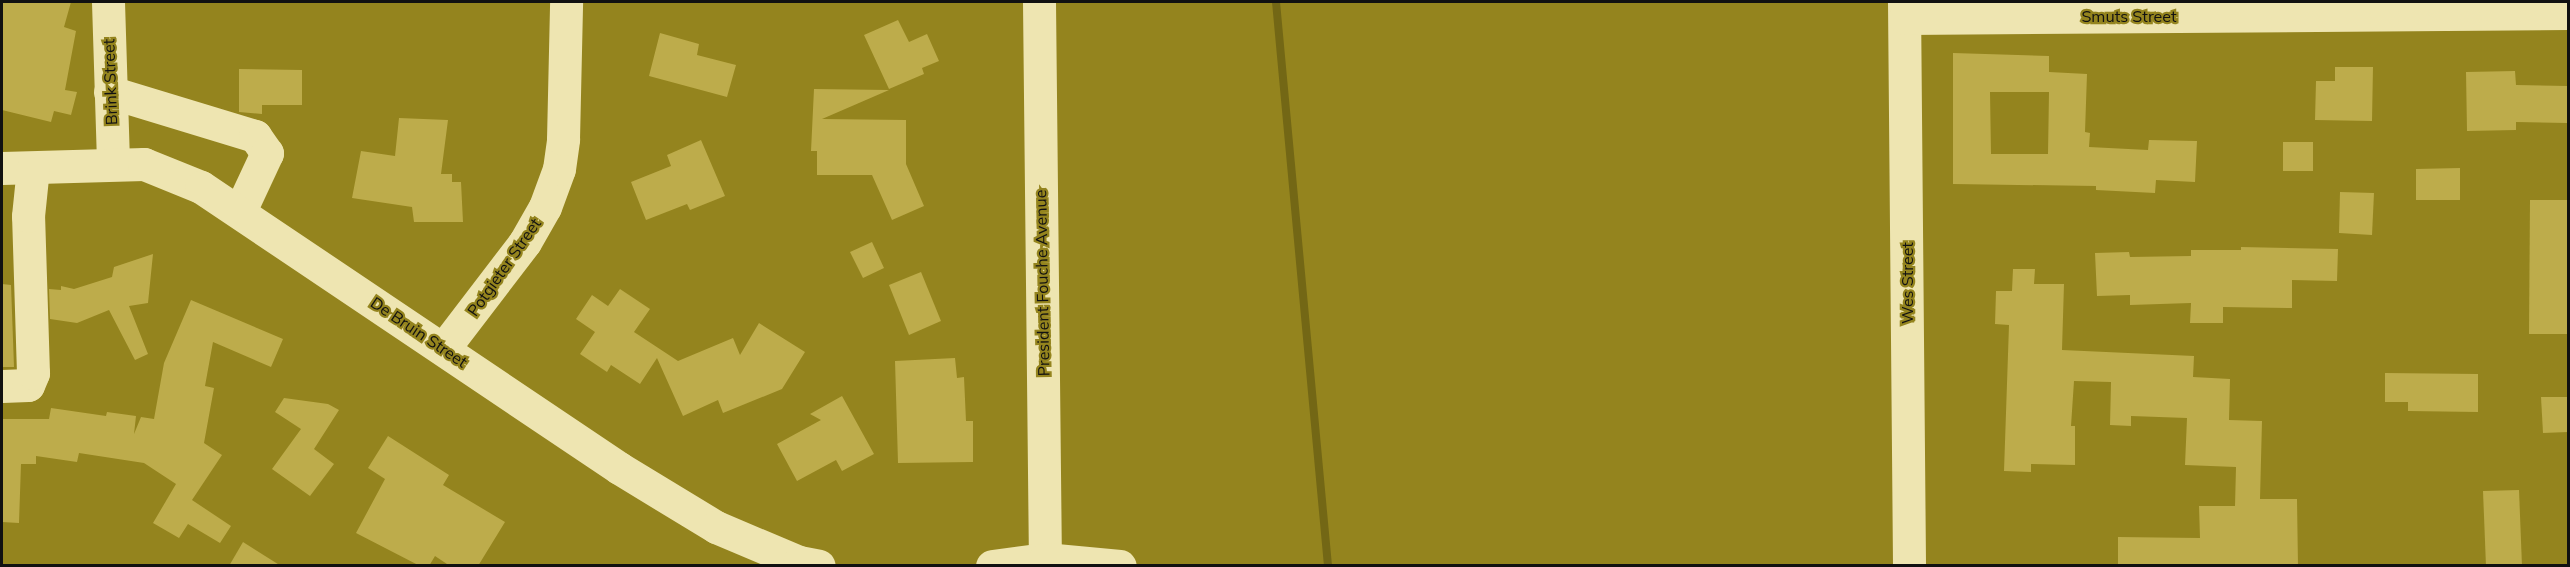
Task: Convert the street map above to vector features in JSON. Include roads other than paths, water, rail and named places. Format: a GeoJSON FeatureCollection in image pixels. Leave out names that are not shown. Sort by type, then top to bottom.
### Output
{"type":"FeatureCollection","features":[{"type":"Feature","properties":{"kind":"street","name":"Brink Street"},"geometry":{"type":"LineString","coordinates":[[108,2],[113,162]]}},
{"type":"Feature","properties":{"kind":"street","name":"Potgieter Street"},"geometry":{"type":"LineString","coordinates":[[444,348],[525,242],[545,207],[559,169],[563,139],[566,2]]}},
{"type":"Feature","properties":{"kind":"street","name":"President Fouche Avenue"},"geometry":{"type":"LineString","coordinates":[[1039,2],[1045,562]]}},
{"type":"Feature","properties":{"kind":"street","name":"Smuts Street"},"geometry":{"type":"LineString","coordinates":[[1904,10],[2568,13]]}},
{"type":"Feature","properties":{"kind":"street","name":"Wes Street"},"geometry":{"type":"LineString","coordinates":[[1904,10],[1909,566]]}},
{"type":"Feature","properties":{"kind":"street"},"geometry":{"type":"LineString","coordinates":[[110,92],[255,136],[267,153],[240,211]]}},
{"type":"Feature","properties":{"kind":"street","name":"De Bruin Street"},"geometry":{"type":"LineString","coordinates":[[17,168],[113,162],[144,164],[173,174],[240,211],[619,468],[716,527],[799,562],[819,566]]}},
{"type":"Feature","properties":{"kind":"street"},"geometry":{"type":"LineString","coordinates":[[2,386],[28,385],[33,373],[28,216],[17,168]]}},
{"type":"Feature","properties":{"kind":"street"},"geometry":{"type":"LineString","coordinates":[[992,566],[1045,562],[1120,566]]}},
{"type":"Feature","properties":{"kind":"waterway"},"geometry":{"type":"LineString","coordinates":[[1276,2],[1328,566]]}}]}
